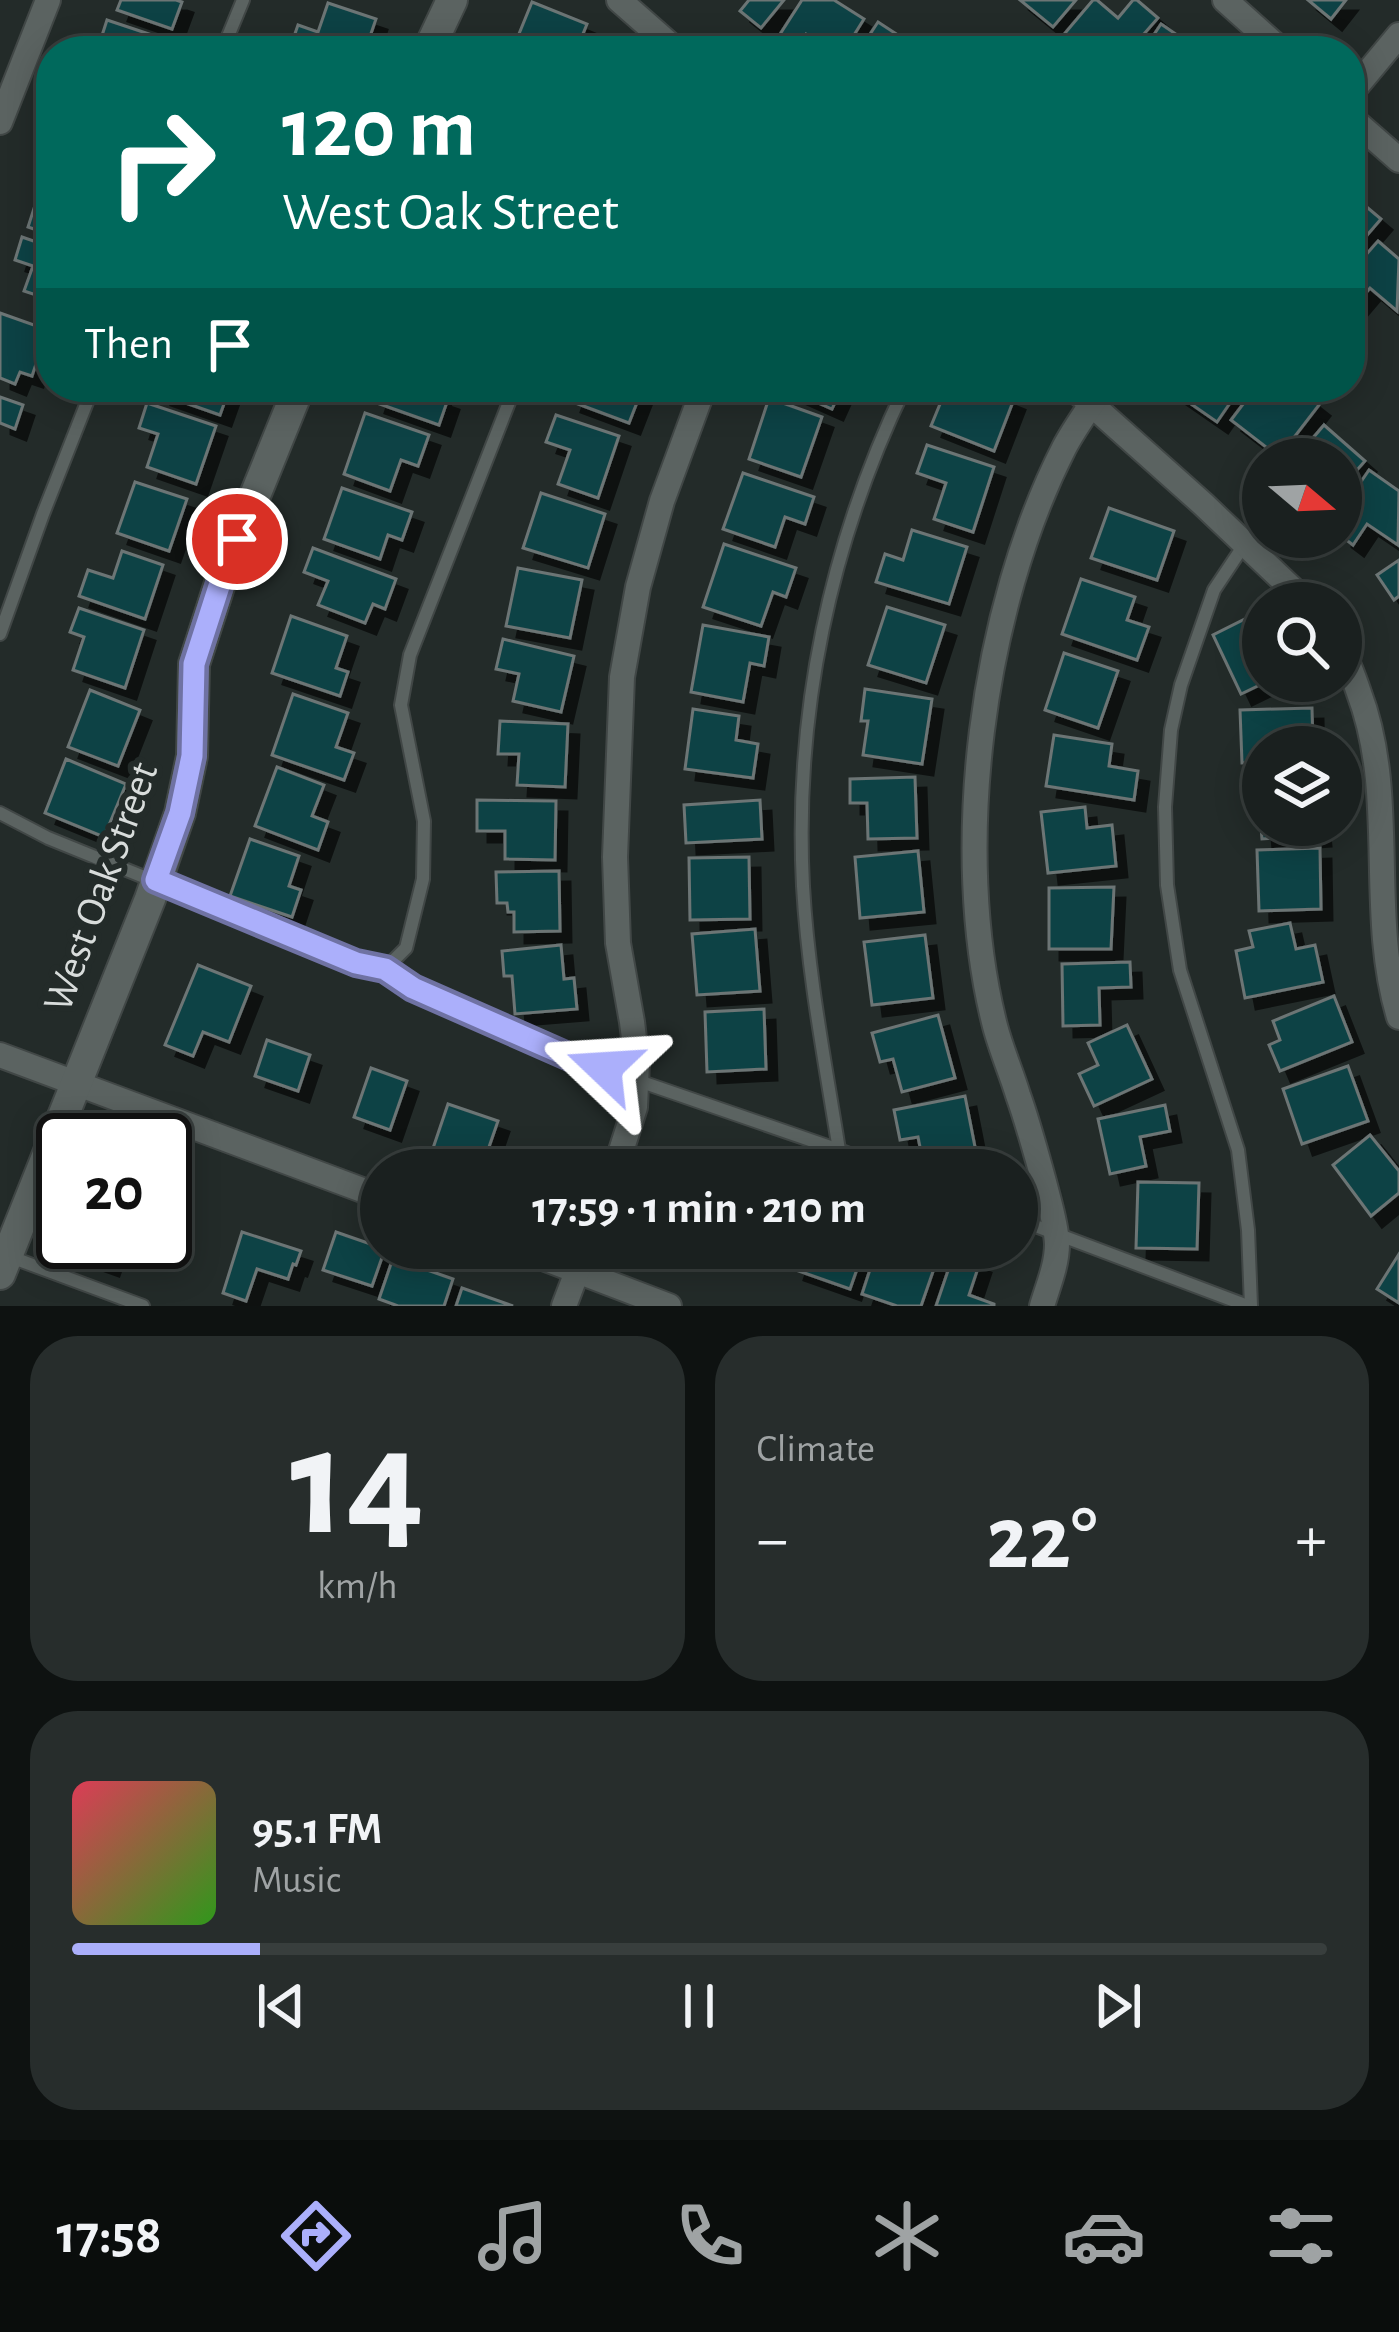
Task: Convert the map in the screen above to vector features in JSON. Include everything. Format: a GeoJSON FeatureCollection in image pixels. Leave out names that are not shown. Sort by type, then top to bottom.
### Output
{"type":"FeatureCollection","features":[{"type":"Feature","properties":{"kind":"street"},"geometry":{"type":"LineString","coordinates":[[0,122],[48,0]]}},
{"type":"Feature","properties":{"kind":"street"},"geometry":{"type":"LineString","coordinates":[[435,36],[452,0]]}},
{"type":"Feature","properties":{"kind":"street"},"geometry":{"type":"LineString","coordinates":[[619,0],[656,36]]}},
{"type":"Feature","properties":{"kind":"street"},"geometry":{"type":"LineString","coordinates":[[1225,0],[1265,36]]}},
{"type":"Feature","properties":{"kind":"street"},"geometry":{"type":"LineString","coordinates":[[1365,76],[1399,35]]}},
{"type":"Feature","properties":{"kind":"street"},"geometry":{"type":"LineString","coordinates":[[1365,130],[1399,160]]}},
{"type":"Feature","properties":{"kind":"street","name":"West Oak Street"},"geometry":{"type":"LineString","coordinates":[[4,1264],[180,813],[192,756],[194,664],[222,577],[292,402]]}},
{"type":"Feature","properties":{"kind":"street"},"geometry":{"type":"LineString","coordinates":[[621,1149],[634,1107],[636,1078],[618,944],[622,677],[638,587],[662,501],[698,402]]}},
{"type":"Feature","properties":{"kind":"street"},"geometry":{"type":"LineString","coordinates":[[1042,1306],[1057,1246],[1029,1127],[995,1025],[979,930],[974,837],[982,719],[1001,627],[1024,542],[1085,402]]}},
{"type":"Feature","properties":{"kind":"street"},"geometry":{"type":"LineString","coordinates":[[1099,402],[1242,541]]}},
{"type":"Feature","properties":{"kind":"street"},"geometry":{"type":"LineString","coordinates":[[1259,558],[1284,582]]}},
{"type":"Feature","properties":{"kind":"street"},"geometry":{"type":"LineString","coordinates":[[1362,701],[1372,726],[1380,798],[1383,922],[1399,1017]]}},
{"type":"Feature","properties":{"kind":"street"},"geometry":{"type":"LineString","coordinates":[[0,1055],[360,1189]]}},
{"type":"Feature","properties":{"kind":"street"},"geometry":{"type":"LineString","coordinates":[[564,1306],[578,1269]]}},
{"type":"Feature","properties":{"kind":"street"},"geometry":{"type":"LineString","coordinates":[[601,1269],[669,1306]]}},
{"type":"Feature","properties":{"kind":"lane"},"geometry":{"type":"LineString","coordinates":[[228,36],[243,0]]}},
{"type":"Feature","properties":{"kind":"lane"},"geometry":{"type":"LineString","coordinates":[[0,634],[87,402]]}},
{"type":"Feature","properties":{"kind":"lane"},"geometry":{"type":"LineString","coordinates":[[385,969],[406,948],[423,879],[424,821],[401,705],[410,656],[509,402]]}},
{"type":"Feature","properties":{"kind":"lane"},"geometry":{"type":"LineString","coordinates":[[839,1149],[811,967],[803,885],[802,792],[827,603],[844,538],[898,402]]}},
{"type":"Feature","properties":{"kind":"lane"},"geometry":{"type":"LineString","coordinates":[[1038,1227],[1249,1306],[1248,1229],[1238,1150],[1180,970],[1167,885],[1165,807],[1181,685],[1214,590],[1242,548]]}},
{"type":"Feature","properties":{"kind":"lane"},"geometry":{"type":"LineString","coordinates":[[0,813],[48,838],[356,963],[385,969],[413,988],[572,1058],[836,1149]]}},
{"type":"Feature","properties":{"kind":"lane"},"geometry":{"type":"LineString","coordinates":[[4,1264],[143,1306]]}},
{"type":"Feature","properties":{"kind":"building"},"geometry":{"type":"Polygon","coordinates":[[[121,0],[182,2],[172,29],[117,10],[121,0]]]}},
{"type":"Feature","properties":{"kind":"building"},"geometry":{"type":"Polygon","coordinates":[[[749,0],[784,0],[761,28],[740,11],[749,0]]]}},
{"type":"Feature","properties":{"kind":"building"},"geometry":{"type":"Polygon","coordinates":[[[802,0],[834,0],[864,19],[853,36],[779,36],[802,0]]]}},
{"type":"Feature","properties":{"kind":"building"},"geometry":{"type":"Polygon","coordinates":[[[1020,0],[1076,0],[1053,27],[1020,0]]]}},
{"type":"Feature","properties":{"kind":"building"},"geometry":{"type":"Polygon","coordinates":[[[1093,0],[1118,18],[1137,0],[1158,18],[1142,36],[1063,36],[1093,0]]]}},
{"type":"Feature","properties":{"kind":"building"},"geometry":{"type":"Polygon","coordinates":[[[1308,0],[1346,0],[1331,19],[1308,0]]]}},
{"type":"Feature","properties":{"kind":"building"},"geometry":{"type":"Polygon","coordinates":[[[532,2],[587,24],[582,36],[518,36],[532,2]]]}},
{"type":"Feature","properties":{"kind":"building"},"geometry":{"type":"Polygon","coordinates":[[[328,3],[376,19],[370,36],[294,36],[298,25],[318,32],[328,3]]]}},
{"type":"Feature","properties":{"kind":"building"},"geometry":{"type":"Polygon","coordinates":[[[107,20],[155,36],[102,36],[107,20]]]}},
{"type":"Feature","properties":{"kind":"building"},"geometry":{"type":"Polygon","coordinates":[[[878,22],[899,36],[869,36],[878,22]]]}},
{"type":"Feature","properties":{"kind":"building"},"geometry":{"type":"Polygon","coordinates":[[[1161,24],[1179,36],[1153,36],[1161,24]]]}},
{"type":"Feature","properties":{"kind":"building"},"geometry":{"type":"Polygon","coordinates":[[[36,202],[36,230],[28,227],[36,202]]]}},
{"type":"Feature","properties":{"kind":"building"},"geometry":{"type":"Polygon","coordinates":[[[1365,206],[1381,219],[1365,238],[1365,206]]]}},
{"type":"Feature","properties":{"kind":"building"},"geometry":{"type":"Polygon","coordinates":[[[22,237],[36,242],[36,295],[24,291],[33,266],[15,260],[22,237]]]}},
{"type":"Feature","properties":{"kind":"building"},"geometry":{"type":"Polygon","coordinates":[[[1378,241],[1399,259],[1397,311],[1370,288],[1365,294],[1365,256],[1378,241]]]}},
{"type":"Feature","properties":{"kind":"building"},"geometry":{"type":"Polygon","coordinates":[[[0,313],[36,326],[36,364],[32,376],[20,372],[15,384],[0,378],[0,313]]]}},
{"type":"Feature","properties":{"kind":"building"},"geometry":{"type":"Polygon","coordinates":[[[0,397],[23,405],[15,429],[0,423],[0,397]]]}},
{"type":"Feature","properties":{"kind":"building"},"geometry":{"type":"Polygon","coordinates":[[[183,402],[225,402],[220,415],[183,402]]]}},
{"type":"Feature","properties":{"kind":"building"},"geometry":{"type":"Polygon","coordinates":[[[374,402],[447,402],[439,425],[374,402]]]}},
{"type":"Feature","properties":{"kind":"building"},"geometry":{"type":"Polygon","coordinates":[[[573,402],[637,402],[629,423],[573,402]]]}},
{"type":"Feature","properties":{"kind":"building"},"geometry":{"type":"Polygon","coordinates":[[[768,402],[822,417],[801,477],[749,459],[768,402]]]}},
{"type":"Feature","properties":{"kind":"building"},"geometry":{"type":"Polygon","coordinates":[[[941,402],[1013,402],[994,451],[931,426],[941,402]]]}},
{"type":"Feature","properties":{"kind":"building"},"geometry":{"type":"Polygon","coordinates":[[[1188,402],[1231,402],[1217,422],[1188,402]]]}},
{"type":"Feature","properties":{"kind":"building"},"geometry":{"type":"Polygon","coordinates":[[[1245,402],[1319,405],[1294,438],[1254,438],[1231,420],[1245,402]]]}},
{"type":"Feature","properties":{"kind":"building"},"geometry":{"type":"Polygon","coordinates":[[[147,403],[216,426],[196,484],[147,467],[158,434],[139,428],[147,403]]]}},
{"type":"Feature","properties":{"kind":"building"},"geometry":{"type":"Polygon","coordinates":[[[365,413],[429,435],[418,466],[401,460],[390,491],[344,474],[365,413]]]}},
{"type":"Feature","properties":{"kind":"building"},"geometry":{"type":"Polygon","coordinates":[[[556,415],[619,436],[598,498],[558,484],[570,450],[546,442],[556,415]]]}},
{"type":"Feature","properties":{"kind":"building"},"geometry":{"type":"Polygon","coordinates":[[[1324,425],[1339,438],[1313,438],[1324,425]]]}},
{"type":"Feature","properties":{"kind":"building"},"geometry":{"type":"Polygon","coordinates":[[[927,445],[994,467],[973,532],[934,519],[946,483],[917,473],[927,445]]]}},
{"type":"Feature","properties":{"kind":"building"},"geometry":{"type":"Polygon","coordinates":[[[1369,470],[1399,491],[1398,545],[1367,524],[1362,532],[1362,480],[1369,470]]]}},
{"type":"Feature","properties":{"kind":"building"},"geometry":{"type":"Polygon","coordinates":[[[743,473],[814,497],[805,524],[785,517],[775,547],[723,529],[743,473]]]}},
{"type":"Feature","properties":{"kind":"building"},"geometry":{"type":"Polygon","coordinates":[[[135,482],[187,499],[169,551],[117,533],[135,482]]]}},
{"type":"Feature","properties":{"kind":"building"},"geometry":{"type":"Polygon","coordinates":[[[342,488],[412,512],[402,540],[388,535],[380,559],[324,539],[342,488]]]}},
{"type":"Feature","properties":{"kind":"building"},"geometry":{"type":"Polygon","coordinates":[[[541,493],[605,514],[588,568],[523,548],[541,493]]]}},
{"type":"Feature","properties":{"kind":"building"},"geometry":{"type":"Polygon","coordinates":[[[1109,508],[1174,531],[1157,580],[1091,558],[1109,508]]]}},
{"type":"Feature","properties":{"kind":"building"},"geometry":{"type":"Polygon","coordinates":[[[912,530],[967,547],[949,604],[876,582],[885,554],[903,560],[912,530]]]}},
{"type":"Feature","properties":{"kind":"building"},"geometry":{"type":"Polygon","coordinates":[[[724,544],[796,568],[786,597],[773,592],[761,626],[703,607],[724,544]]]}},
{"type":"Feature","properties":{"kind":"building"},"geometry":{"type":"Polygon","coordinates":[[[313,548],[396,579],[385,609],[373,604],[365,623],[318,605],[328,581],[304,572],[313,548]]]}},
{"type":"Feature","properties":{"kind":"building"},"geometry":{"type":"Polygon","coordinates":[[[122,551],[163,565],[145,619],[79,596],[88,570],[113,578],[122,551]]]}},
{"type":"Feature","properties":{"kind":"building"},"geometry":{"type":"Polygon","coordinates":[[[1399,560],[1399,596],[1394,600],[1377,575],[1399,560]]]}},
{"type":"Feature","properties":{"kind":"building"},"geometry":{"type":"Polygon","coordinates":[[[518,568],[582,580],[570,638],[506,626],[518,568]]]}},
{"type":"Feature","properties":{"kind":"building"},"geometry":{"type":"Polygon","coordinates":[[[1081,579],[1135,597],[1127,620],[1149,627],[1137,660],[1062,634],[1081,579]]]}},
{"type":"Feature","properties":{"kind":"building"},"geometry":{"type":"Polygon","coordinates":[[[887,607],[945,625],[926,683],[868,665],[887,607]]]}},
{"type":"Feature","properties":{"kind":"building"},"geometry":{"type":"Polygon","coordinates":[[[79,608],[144,630],[125,688],[73,670],[84,637],[70,632],[79,608]]]}},
{"type":"Feature","properties":{"kind":"building"},"geometry":{"type":"Polygon","coordinates":[[[291,616],[347,636],[336,668],[348,672],[340,696],[272,673],[291,616]]]}},
{"type":"Feature","properties":{"kind":"building"},"geometry":{"type":"Polygon","coordinates":[[[1242,620],[1242,694],[1241,694],[1213,635],[1242,620]]]}},
{"type":"Feature","properties":{"kind":"building"},"geometry":{"type":"Polygon","coordinates":[[[703,625],[769,637],[764,666],[750,663],[743,702],[691,692],[703,625]]]}},
{"type":"Feature","properties":{"kind":"building"},"geometry":{"type":"Polygon","coordinates":[[[503,639],[574,656],[561,712],[513,701],[519,674],[496,669],[503,639]]]}},
{"type":"Feature","properties":{"kind":"building"},"geometry":{"type":"Polygon","coordinates":[[[1064,653],[1118,671],[1098,728],[1045,710],[1064,653]]]}},
{"type":"Feature","properties":{"kind":"building"},"geometry":{"type":"Polygon","coordinates":[[[865,689],[932,699],[922,764],[863,755],[868,721],[861,721],[865,689]]]}},
{"type":"Feature","properties":{"kind":"building"},"geometry":{"type":"Polygon","coordinates":[[[90,690],[140,710],[118,766],[68,747],[90,690]]]}},
{"type":"Feature","properties":{"kind":"building"},"geometry":{"type":"Polygon","coordinates":[[[293,694],[348,713],[336,747],[354,753],[344,780],[272,755],[293,694]]]}},
{"type":"Feature","properties":{"kind":"building"},"geometry":{"type":"Polygon","coordinates":[[[1312,708],[1312,726],[1242,726],[1242,763],[1240,710],[1312,708]]]}},
{"type":"Feature","properties":{"kind":"building"},"geometry":{"type":"Polygon","coordinates":[[[693,709],[739,716],[736,740],[758,744],[753,778],[685,769],[693,709]]]}},
{"type":"Feature","properties":{"kind":"building"},"geometry":{"type":"Polygon","coordinates":[[[500,721],[568,724],[565,787],[517,785],[519,754],[498,754],[500,721]]]}},
{"type":"Feature","properties":{"kind":"building"},"geometry":{"type":"Polygon","coordinates":[[[1054,735],[1112,744],[1109,766],[1138,771],[1134,800],[1046,786],[1054,735]]]}},
{"type":"Feature","properties":{"kind":"building"},"geometry":{"type":"Polygon","coordinates":[[[66,759],[126,784],[104,837],[45,813],[66,759]]]}},
{"type":"Feature","properties":{"kind":"building"},"geometry":{"type":"Polygon","coordinates":[[[277,767],[324,785],[312,816],[328,822],[318,850],[255,826],[277,767]]]}},
{"type":"Feature","properties":{"kind":"building"},"geometry":{"type":"Polygon","coordinates":[[[915,777],[917,838],[868,839],[867,803],[850,803],[850,779],[915,777]]]}},
{"type":"Feature","properties":{"kind":"building"},"geometry":{"type":"Polygon","coordinates":[[[477,800],[556,801],[555,860],[505,859],[505,831],[477,831],[477,800]]]}},
{"type":"Feature","properties":{"kind":"building"},"geometry":{"type":"Polygon","coordinates":[[[760,800],[762,839],[686,843],[684,805],[760,800]]]}},
{"type":"Feature","properties":{"kind":"building"},"geometry":{"type":"Polygon","coordinates":[[[1085,807],[1087,828],[1112,825],[1116,866],[1048,873],[1041,812],[1085,807]]]}},
{"type":"Feature","properties":{"kind":"building"},"geometry":{"type":"Polygon","coordinates":[[[250,839],[299,856],[289,886],[301,890],[292,917],[230,896],[250,839]]]}},
{"type":"Feature","properties":{"kind":"building"},"geometry":{"type":"Polygon","coordinates":[[[1320,848],[1321,909],[1259,911],[1257,850],[1320,848]]]}},
{"type":"Feature","properties":{"kind":"building"},"geometry":{"type":"Polygon","coordinates":[[[918,851],[924,912],[860,918],[855,857],[918,851]]]}},
{"type":"Feature","properties":{"kind":"building"},"geometry":{"type":"Polygon","coordinates":[[[749,857],[750,919],[690,920],[689,858],[749,857]]]}},
{"type":"Feature","properties":{"kind":"building"},"geometry":{"type":"Polygon","coordinates":[[[559,871],[560,931],[514,932],[514,912],[508,912],[507,903],[497,903],[496,872],[559,871]]]}},
{"type":"Feature","properties":{"kind":"building"},"geometry":{"type":"Polygon","coordinates":[[[1114,887],[1111,949],[1049,949],[1049,888],[1114,887]]]}},
{"type":"Feature","properties":{"kind":"building"},"geometry":{"type":"Polygon","coordinates":[[[1290,923],[1296,949],[1315,945],[1323,982],[1245,998],[1236,951],[1253,947],[1249,931],[1290,923]]]}},
{"type":"Feature","properties":{"kind":"building"},"geometry":{"type":"Polygon","coordinates":[[[755,929],[760,991],[697,995],[692,934],[755,929]]]}},
{"type":"Feature","properties":{"kind":"building"},"geometry":{"type":"Polygon","coordinates":[[[925,935],[933,998],[872,1005],[864,942],[925,935]]]}},
{"type":"Feature","properties":{"kind":"building"},"geometry":{"type":"Polygon","coordinates":[[[561,945],[564,979],[574,978],[577,1009],[515,1014],[512,976],[504,976],[502,951],[561,945]]]}},
{"type":"Feature","properties":{"kind":"building"},"geometry":{"type":"Polygon","coordinates":[[[1130,962],[1131,987],[1099,988],[1100,1025],[1063,1026],[1062,964],[1130,962]]]}},
{"type":"Feature","properties":{"kind":"building"},"geometry":{"type":"Polygon","coordinates":[[[198,965],[251,986],[229,1042],[203,1032],[193,1056],[165,1045],[198,965]]]}},
{"type":"Feature","properties":{"kind":"building"},"geometry":{"type":"Polygon","coordinates":[[[1334,996],[1352,1042],[1280,1071],[1269,1045],[1280,1040],[1273,1021],[1334,996]]]}},
{"type":"Feature","properties":{"kind":"building"},"geometry":{"type":"Polygon","coordinates":[[[764,1009],[766,1069],[707,1072],[705,1012],[764,1009]]]}},
{"type":"Feature","properties":{"kind":"building"},"geometry":{"type":"Polygon","coordinates":[[[938,1015],[955,1078],[902,1092],[893,1059],[880,1062],[872,1033],[938,1015]]]}},
{"type":"Feature","properties":{"kind":"building"},"geometry":{"type":"Polygon","coordinates":[[[1127,1025],[1152,1079],[1094,1106],[1079,1074],[1098,1065],[1088,1043],[1127,1025]]]}},
{"type":"Feature","properties":{"kind":"building"},"geometry":{"type":"Polygon","coordinates":[[[267,1040],[310,1055],[298,1091],[255,1076],[267,1040]]]}},
{"type":"Feature","properties":{"kind":"building"},"geometry":{"type":"Polygon","coordinates":[[[1348,1066],[1368,1121],[1302,1144],[1283,1089],[1348,1066]]]}},
{"type":"Feature","properties":{"kind":"building"},"geometry":{"type":"Polygon","coordinates":[[[371,1068],[407,1081],[390,1130],[354,1117],[371,1068]]]}},
{"type":"Feature","properties":{"kind":"building"},"geometry":{"type":"Polygon","coordinates":[[[965,1096],[975,1149],[920,1149],[918,1137],[900,1140],[894,1110],[965,1096]]]}},
{"type":"Feature","properties":{"kind":"building"},"geometry":{"type":"Polygon","coordinates":[[[448,1104],[498,1121],[488,1149],[433,1149],[448,1104]]]}},
{"type":"Feature","properties":{"kind":"building"},"geometry":{"type":"Polygon","coordinates":[[[1165,1105],[1170,1131],[1140,1137],[1146,1166],[1110,1174],[1098,1119],[1165,1105]]]}},
{"type":"Feature","properties":{"kind":"building"},"geometry":{"type":"Polygon","coordinates":[[[1370,1135],[1399,1171],[1399,1193],[1371,1216],[1333,1165],[1370,1135]]]}},
{"type":"Feature","properties":{"kind":"building"},"geometry":{"type":"Polygon","coordinates":[[[1138,1182],[1199,1183],[1197,1249],[1136,1248],[1138,1182]]]}},
{"type":"Feature","properties":{"kind":"building"},"geometry":{"type":"Polygon","coordinates":[[[242,1232],[301,1251],[288,1279],[257,1269],[246,1301],[223,1293],[242,1232]]]}},
{"type":"Feature","properties":{"kind":"building"},"geometry":{"type":"Polygon","coordinates":[[[336,1232],[360,1240],[360,1269],[378,1269],[372,1286],[323,1270],[336,1232]]]}},
{"type":"Feature","properties":{"kind":"building"},"geometry":{"type":"Polygon","coordinates":[[[1399,1254],[1399,1303],[1377,1289],[1399,1254]]]}},
{"type":"Feature","properties":{"kind":"building"},"geometry":{"type":"Polygon","coordinates":[[[389,1269],[424,1269],[453,1279],[444,1306],[398,1306],[379,1299],[389,1269]]]}},
{"type":"Feature","properties":{"kind":"building"},"geometry":{"type":"Polygon","coordinates":[[[793,1269],[857,1269],[850,1289],[793,1269]]]}},
{"type":"Feature","properties":{"kind":"building"},"geometry":{"type":"Polygon","coordinates":[[[870,1269],[934,1269],[921,1306],[897,1306],[862,1294],[870,1269]]]}},
{"type":"Feature","properties":{"kind":"building"},"geometry":{"type":"Polygon","coordinates":[[[949,1269],[978,1269],[969,1295],[994,1304],[994,1306],[936,1306],[949,1269]]]}},
{"type":"Feature","properties":{"kind":"building"},"geometry":{"type":"Polygon","coordinates":[[[462,1288],[513,1306],[456,1306],[462,1288]]]}},
{"type":"Feature","properties":{"kind":"route"},"geometry":{"type":"LineString","coordinates":[[237,539],[194,664],[192,756],[180,813],[156,880],[356,963],[385,969],[413,988],[604,1068]]}}]}
